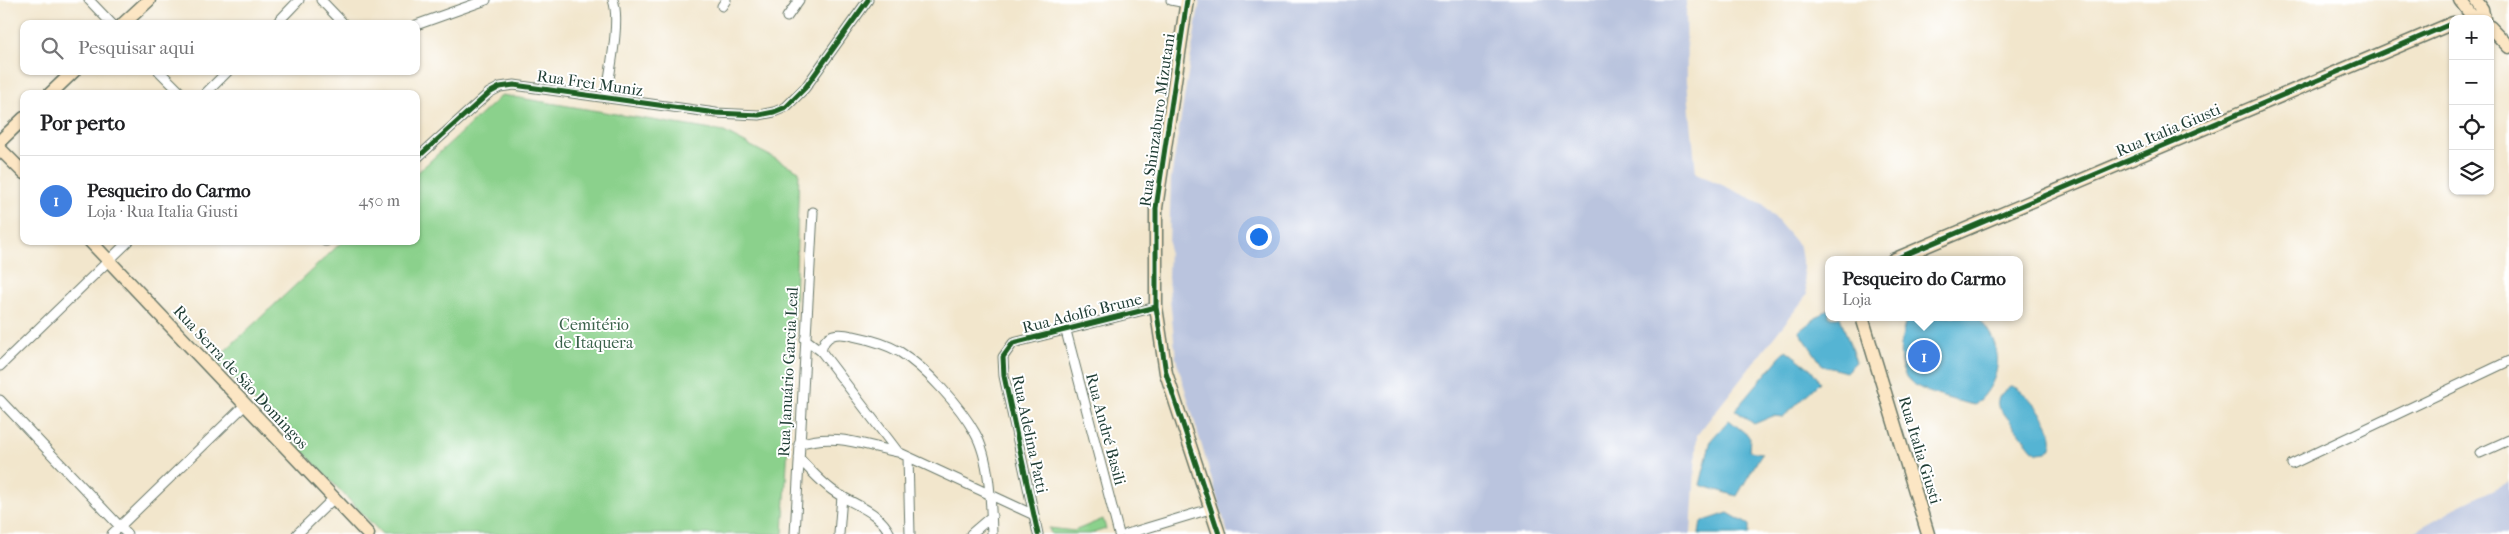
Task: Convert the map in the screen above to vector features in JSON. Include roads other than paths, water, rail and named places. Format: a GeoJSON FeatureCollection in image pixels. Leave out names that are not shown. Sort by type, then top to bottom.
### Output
{"type":"FeatureCollection","features":[{"type":"Feature","properties":{"kind":"street"},"geometry":{"type":"LineString","coordinates":[[89,0],[108,20]]}},
{"type":"Feature","properties":{"kind":"street"},"geometry":{"type":"LineString","coordinates":[[127,20],[149,0]]}},
{"type":"Feature","properties":{"kind":"street"},"geometry":{"type":"LineString","coordinates":[[280,20],[300,0]]}},
{"type":"Feature","properties":{"kind":"street"},"geometry":{"type":"LineString","coordinates":[[321,0],[340,20]]}},
{"type":"Feature","properties":{"kind":"street"},"geometry":{"type":"LineString","coordinates":[[420,24],[486,0]]}},
{"type":"Feature","properties":{"kind":"street"},"geometry":{"type":"LineString","coordinates":[[606,98],[615,21],[616,7],[613,0]]}},
{"type":"Feature","properties":{"kind":"street"},"geometry":{"type":"LineString","coordinates":[[787,17],[799,0]]}},
{"type":"Feature","properties":{"kind":"street","name":"Rua Frei Muniz"},"geometry":{"type":"LineString","coordinates":[[420,154],[489,93],[500,87],[514,85],[733,114],[759,115],[786,107],[805,88],[868,0]]}},
{"type":"Feature","properties":{"kind":"street"},"geometry":{"type":"LineString","coordinates":[[1171,0],[1186,1]]}},
{"type":"Feature","properties":{"kind":"street"},"geometry":{"type":"LineString","coordinates":[[2460,0],[2476,13]]}},
{"type":"Feature","properties":{"kind":"street","name":"Rua Shinzaburo Mizutani"},"geometry":{"type":"LineString","coordinates":[[1186,1],[1156,208],[1156,307],[1166,373],[1218,534]]}},
{"type":"Feature","properties":{"kind":"street","name":"Rua Italia Giusti"},"geometry":{"type":"LineString","coordinates":[[1902,256],[2449,25]]}},
{"type":"Feature","properties":{"kind":"street"},"geometry":{"type":"LineString","coordinates":[[2494,30],[2509,47]]}},
{"type":"Feature","properties":{"kind":"street"},"geometry":{"type":"LineString","coordinates":[[54,90],[70,75]]}},
{"type":"Feature","properties":{"kind":"street"},"geometry":{"type":"LineString","coordinates":[[163,75],[178,90]]}},
{"type":"Feature","properties":{"kind":"street"},"geometry":{"type":"LineString","coordinates":[[209,90],[224,75]]}},
{"type":"Feature","properties":{"kind":"street"},"geometry":{"type":"LineString","coordinates":[[0,141],[20,122]]}},
{"type":"Feature","properties":{"kind":"street"},"geometry":{"type":"LineString","coordinates":[[0,149],[20,169]]}},
{"type":"Feature","properties":{"kind":"street","name":"Rua Januário Garcia Leal"},"geometry":{"type":"LineString","coordinates":[[794,534],[813,212]]}},
{"type":"Feature","properties":{"kind":"street","name":"Rua Serra de São Domingos"},"geometry":{"type":"LineString","coordinates":[[94,245],[368,534]]}},
{"type":"Feature","properties":{"kind":"street"},"geometry":{"type":"LineString","coordinates":[[0,366],[125,245]]}},
{"type":"Feature","properties":{"kind":"street","name":"Rua Adolfo Brune"},"geometry":{"type":"LineString","coordinates":[[1013,343],[1156,307]]}},
{"type":"Feature","properties":{"kind":"street","name":"Rua Italia Giusti"},"geometry":{"type":"LineString","coordinates":[[1863,321],[1928,534]]}},
{"type":"Feature","properties":{"kind":"street","name":"Rua André Basili"},"geometry":{"type":"LineString","coordinates":[[1066,331],[1119,534]]}},
{"type":"Feature","properties":{"kind":"street"},"geometry":{"type":"LineString","coordinates":[[821,351],[824,339],[839,334],[861,337],[892,348],[916,364],[957,407],[976,434],[981,448],[990,494],[992,534]]}},
{"type":"Feature","properties":{"kind":"street"},"geometry":{"type":"LineString","coordinates":[[806,339],[821,351],[898,452]]}},
{"type":"Feature","properties":{"kind":"street","name":"Rua Adelina Patti"},"geometry":{"type":"LineString","coordinates":[[1013,343],[1003,357],[1004,376],[1038,534]]}},
{"type":"Feature","properties":{"kind":"street"},"geometry":{"type":"LineString","coordinates":[[2292,464],[2509,361]]}},
{"type":"Feature","properties":{"kind":"street"},"geometry":{"type":"LineString","coordinates":[[0,400],[127,534]]}},
{"type":"Feature","properties":{"kind":"street"},"geometry":{"type":"LineString","coordinates":[[112,534],[245,405]]}},
{"type":"Feature","properties":{"kind":"street"},"geometry":{"type":"LineString","coordinates":[[799,444],[818,438],[835,438],[898,452],[1034,515]]}},
{"type":"Feature","properties":{"kind":"street"},"geometry":{"type":"LineString","coordinates":[[2480,453],[2509,440]]}},
{"type":"Feature","properties":{"kind":"street"},"geometry":{"type":"LineString","coordinates":[[908,457],[910,534]]}},
{"type":"Feature","properties":{"kind":"street"},"geometry":{"type":"LineString","coordinates":[[798,458],[824,483],[842,496],[877,516],[886,525],[890,534]]}},
{"type":"Feature","properties":{"kind":"street"},"geometry":{"type":"LineString","coordinates":[[839,534],[842,496]]}},
{"type":"Feature","properties":{"kind":"street"},"geometry":{"type":"LineString","coordinates":[[297,534],[334,498]]}},
{"type":"Feature","properties":{"kind":"street"},"geometry":{"type":"LineString","coordinates":[[1127,534],[1210,509]]}},
{"type":"Feature","properties":{"kind":"street"},"geometry":{"type":"LineString","coordinates":[[971,534],[992,516]]}},
{"type":"Feature","properties":{"kind":"water"},"geometry":{"type":"Polygon","coordinates":[[[1825,311],[1825,321],[1841,321],[1856,362],[1846,372],[1823,366],[1799,331],[1825,311]]]}},
{"type":"Feature","properties":{"kind":"water"},"geometry":{"type":"Polygon","coordinates":[[[1906,321],[1980,321],[1993,339],[1997,362],[1996,373],[1985,395],[1975,405],[1947,398],[1917,386],[1905,375],[1902,368],[1900,353],[1906,321]]]}},
{"type":"Feature","properties":{"kind":"water"},"geometry":{"type":"Polygon","coordinates":[[[1786,350],[1811,369],[1820,382],[1783,417],[1773,416],[1754,424],[1735,410],[1786,350]]]}},
{"type":"Feature","properties":{"kind":"water"},"geometry":{"type":"Polygon","coordinates":[[[2010,386],[2016,388],[2033,403],[2048,425],[2052,435],[2052,445],[2047,452],[2038,453],[2032,449],[1998,406],[1999,397],[2010,386]]]}},
{"type":"Feature","properties":{"kind":"water"},"geometry":{"type":"Polygon","coordinates":[[[1729,420],[1750,437],[1749,451],[1762,453],[1737,496],[1700,485],[1711,440],[1729,420]]]}},
{"type":"Feature","properties":{"kind":"water"},"geometry":{"type":"Polygon","coordinates":[[[1728,513],[1749,525],[1749,534],[1699,534],[1701,522],[1728,513]]]}},
{"type":"Feature","properties":{"kind":"place","name":"Pesqueiro do Carmo"},"geometry":{"type":"Point","coordinates":[1924,356]}},
{"type":"Feature","properties":{"kind":"park label","name":"Cemitério de Itaquera"},"geometry":{"type":"Point","coordinates":[594,333]}}]}
